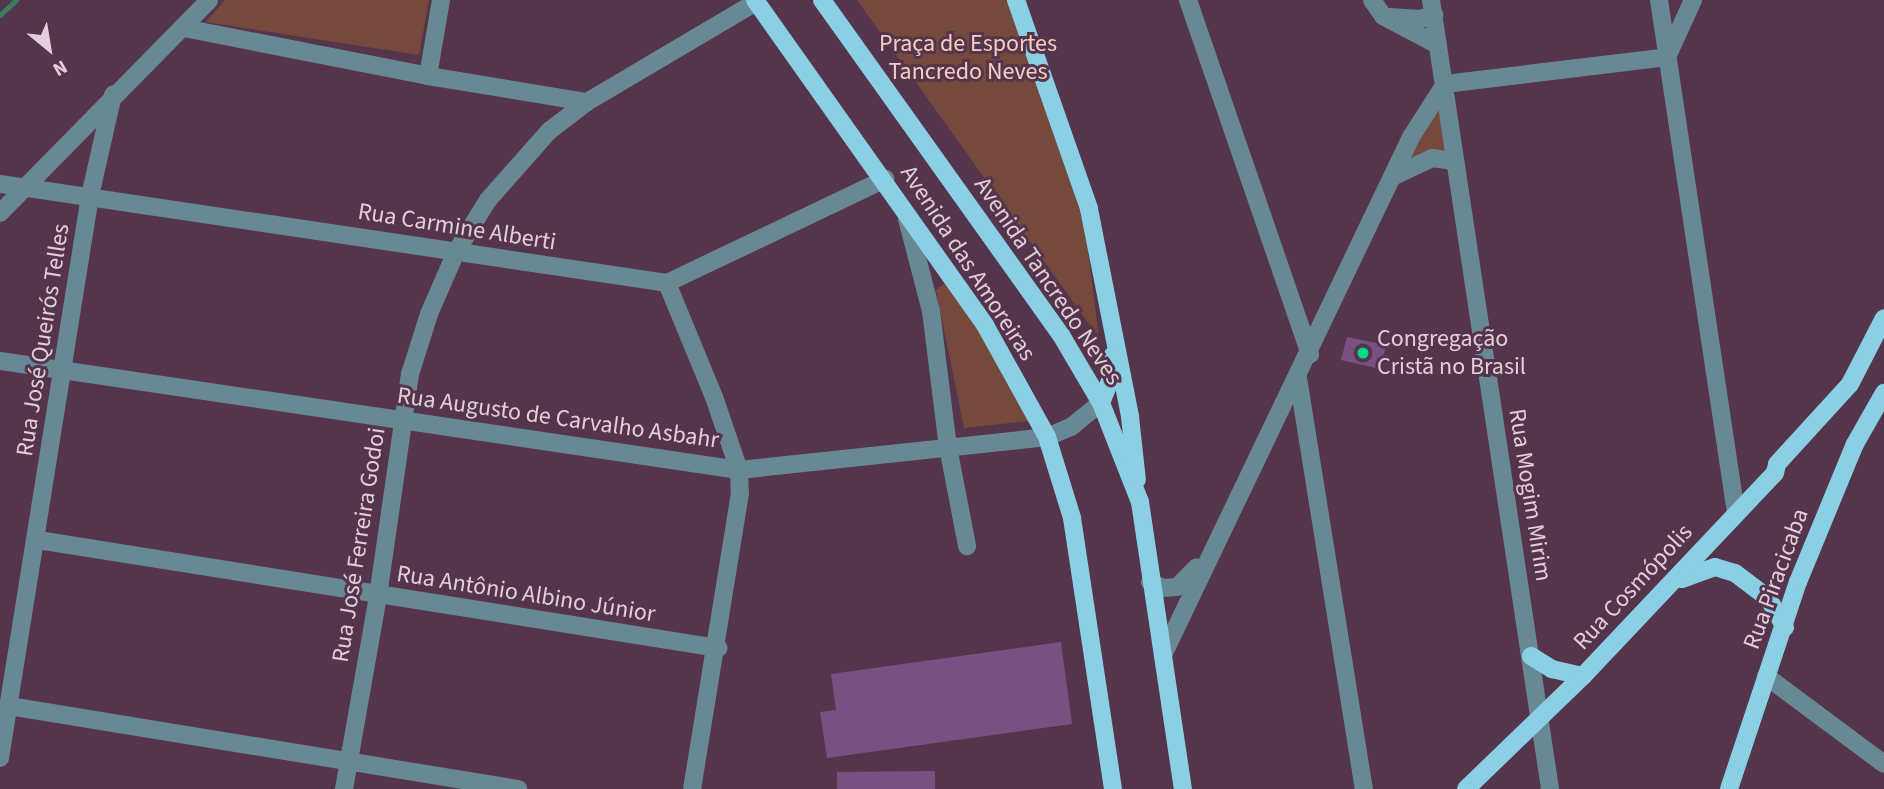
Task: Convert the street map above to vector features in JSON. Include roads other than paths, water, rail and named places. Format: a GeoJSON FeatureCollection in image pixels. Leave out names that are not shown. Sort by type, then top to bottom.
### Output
{"type":"FeatureCollection","features":[{"type":"Feature","properties":{"kind":"main road","name":"Avenida Tancredo Neves"},"geometry":{"type":"LineString","coordinates":[[822,0],[1061,335],[1101,403],[1140,502],[1183,789]]}},
{"type":"Feature","properties":{"kind":"main road"},"geometry":{"type":"LineString","coordinates":[[1016,0],[1089,209],[1114,328],[1140,502]]}},
{"type":"Feature","properties":{"kind":"main road","name":"Avenida das Amoreiras"},"geometry":{"type":"LineString","coordinates":[[755,1],[885,179],[985,325],[1047,437],[1072,518],[1113,789]]}},
{"type":"Feature","properties":{"kind":"main road","name":"Rua Cosmópolis"},"geometry":{"type":"LineString","coordinates":[[1466,789],[1541,719],[1671,585],[1826,412],[1863,365],[1884,318]]}},
{"type":"Feature","properties":{"kind":"main road"},"geometry":{"type":"LineString","coordinates":[[1101,403],[1111,379],[1114,328]]}},
{"type":"Feature","properties":{"kind":"main road","name":"Rua Piracicaba"},"geometry":{"type":"LineString","coordinates":[[1729,789],[1766,676],[1785,628],[1798,582],[1854,444],[1884,393]]}},
{"type":"Feature","properties":{"kind":"main road"},"geometry":{"type":"LineString","coordinates":[[1671,585],[1703,569],[1726,569],[1768,598],[1785,628]]}},
{"type":"Feature","properties":{"kind":"main road"},"geometry":{"type":"LineString","coordinates":[[1531,656],[1552,669],[1583,676]]}},
{"type":"Feature","properties":{"kind":"street"},"geometry":{"type":"LineString","coordinates":[[0,213],[209,0]]}},
{"type":"Feature","properties":{"kind":"street"},"geometry":{"type":"LineString","coordinates":[[428,76],[441,0]]}},
{"type":"Feature","properties":{"kind":"street"},"geometry":{"type":"LineString","coordinates":[[1188,0],[1310,355]]}},
{"type":"Feature","properties":{"kind":"street"},"geometry":{"type":"LineString","coordinates":[[1372,0],[1383,16],[1438,45]]}},
{"type":"Feature","properties":{"kind":"street"},"geometry":{"type":"LineString","coordinates":[[1659,0],[1736,513]]}},
{"type":"Feature","properties":{"kind":"street"},"geometry":{"type":"LineString","coordinates":[[1667,57],[1693,0]]}},
{"type":"Feature","properties":{"kind":"street","name":"Rua José Ferreira Godoi"},"geometry":{"type":"LineString","coordinates":[[344,789],[378,596],[410,374],[425,326],[456,251],[517,162],[587,102],[755,1]]}},
{"type":"Feature","properties":{"kind":"street"},"geometry":{"type":"LineString","coordinates":[[1383,16],[1411,19],[1432,8]]}},
{"type":"Feature","properties":{"kind":"street","name":"Rua Mogim Mirim"},"geometry":{"type":"LineString","coordinates":[[1432,8],[1550,789]]}},
{"type":"Feature","properties":{"kind":"street"},"geometry":{"type":"LineString","coordinates":[[184,28],[428,76],[587,102]]}},
{"type":"Feature","properties":{"kind":"street"},"geometry":{"type":"LineString","coordinates":[[1163,655],[1216,542],[1310,355],[1411,136],[1445,84],[1667,57]]}},
{"type":"Feature","properties":{"kind":"street","name":"Rua José Queirós Telles"},"geometry":{"type":"LineString","coordinates":[[0,758],[38,540],[61,370],[90,196],[113,95]]}},
{"type":"Feature","properties":{"kind":"street"},"geometry":{"type":"LineString","coordinates":[[1394,176],[1432,158],[1454,161]]}},
{"type":"Feature","properties":{"kind":"street"},"geometry":{"type":"LineString","coordinates":[[692,789],[718,648],[740,493],[738,470],[667,283],[885,179]]}},
{"type":"Feature","properties":{"kind":"street","name":"Rua Carmine Alberti"},"geometry":{"type":"LineString","coordinates":[[0,184],[667,283]]}},
{"type":"Feature","properties":{"kind":"street"},"geometry":{"type":"LineString","coordinates":[[904,209],[931,311],[948,447],[967,546]]}},
{"type":"Feature","properties":{"kind":"street","name":"Rua Augusto de Carvalho Asbahr"},"geometry":{"type":"LineString","coordinates":[[0,361],[738,470],[1047,437],[1071,427],[1101,403]]}},
{"type":"Feature","properties":{"kind":"street"},"geometry":{"type":"LineString","coordinates":[[1298,379],[1364,789]]}},
{"type":"Feature","properties":{"kind":"street","name":"Rua Antônio Albino Júnior"},"geometry":{"type":"LineString","coordinates":[[38,540],[718,648]]}},
{"type":"Feature","properties":{"kind":"street"},"geometry":{"type":"LineString","coordinates":[[1150,582],[1171,588],[1185,583],[1216,542]]}},
{"type":"Feature","properties":{"kind":"street"},"geometry":{"type":"LineString","coordinates":[[1766,676],[1884,764]]}},
{"type":"Feature","properties":{"kind":"street"},"geometry":{"type":"LineString","coordinates":[[9,706],[518,789]]}},
{"type":"Feature","properties":{"kind":"waterway"},"geometry":{"type":"LineString","coordinates":[[0,15],[16,0]]}},
{"type":"Feature","properties":{"kind":"place","name":"Congregação Cristã no Brasil"},"geometry":{"type":"Point","coordinates":[1363,353]}},
{"type":"Feature","properties":{"kind":"park label","name":"Praça de Esportes Tancredo Neves"},"geometry":{"type":"Point","coordinates":[968,58]}}]}
